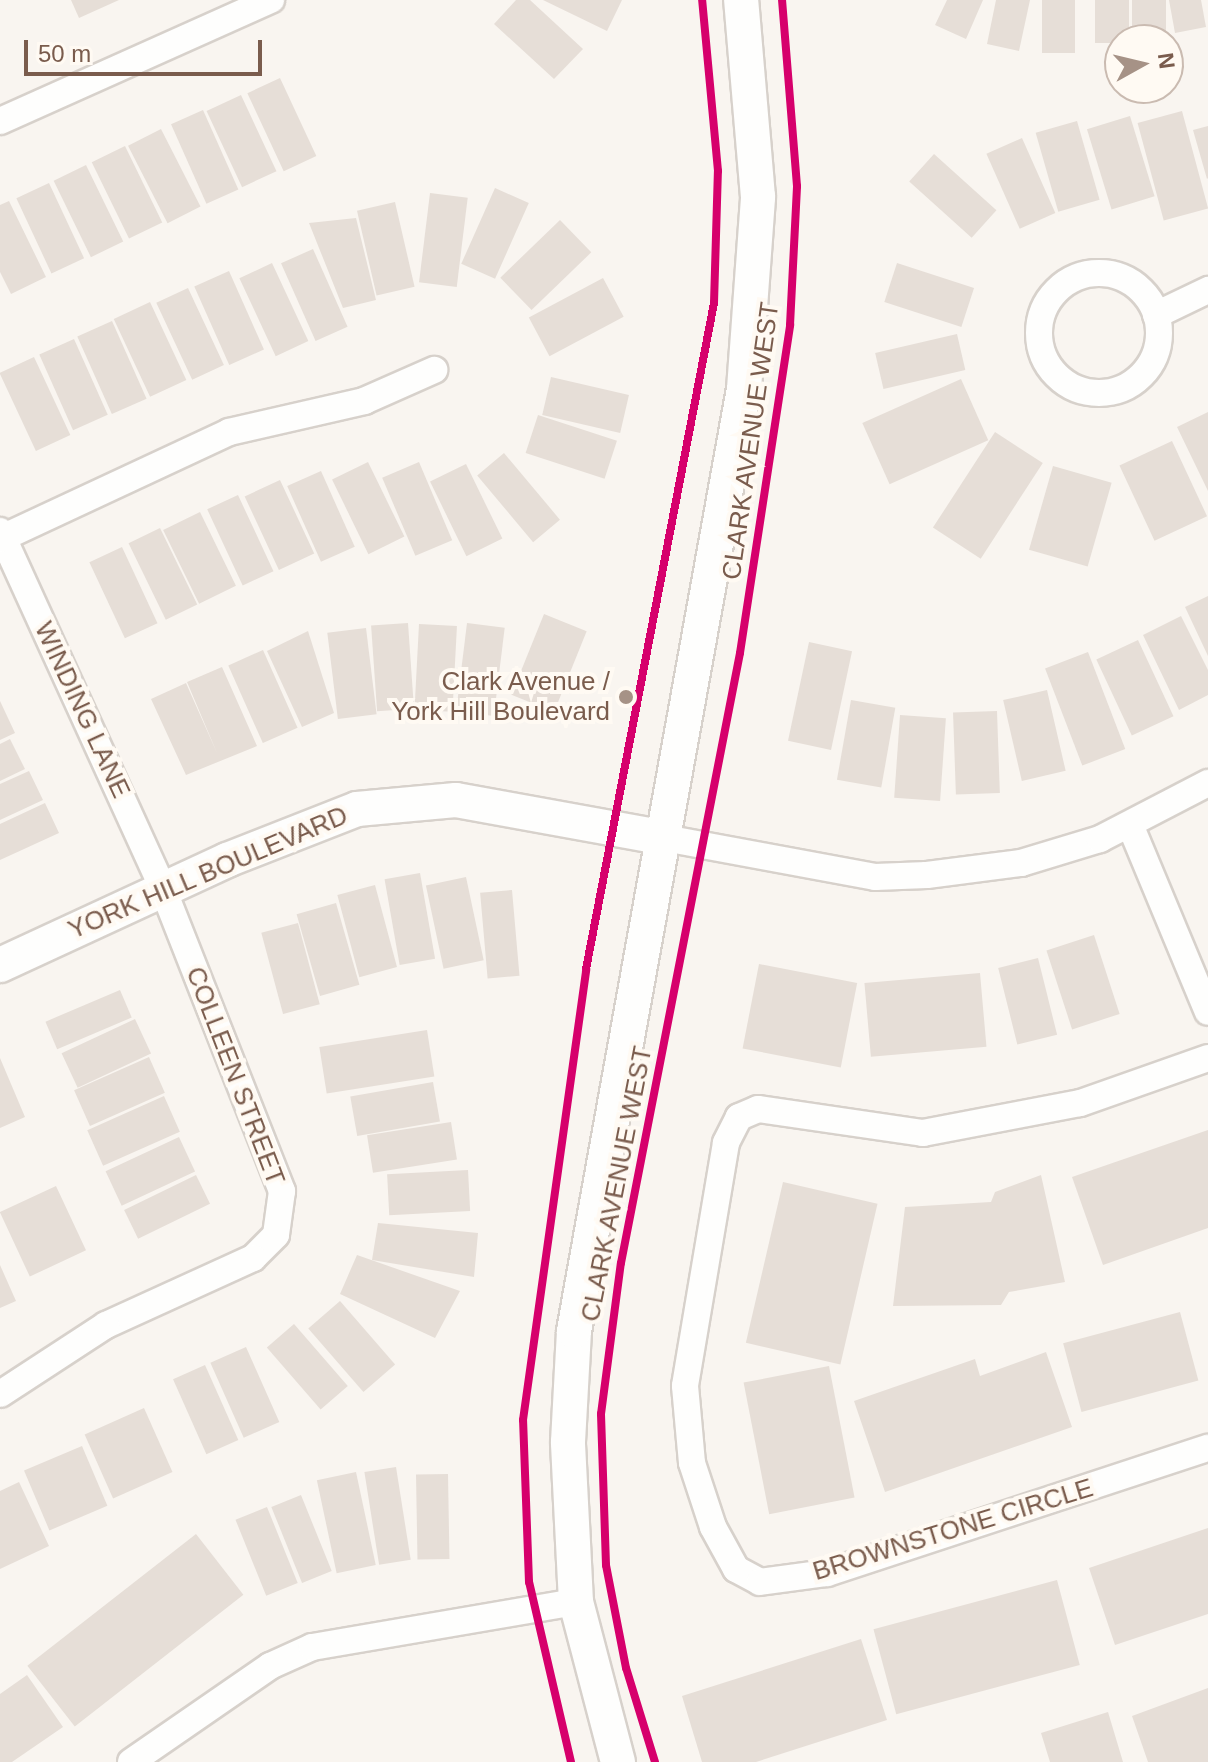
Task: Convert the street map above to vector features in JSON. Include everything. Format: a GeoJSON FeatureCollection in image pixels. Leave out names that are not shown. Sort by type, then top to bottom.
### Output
{"type":"FeatureCollection","features":[{"type":"Feature","properties":{"kind":"street"},"geometry":{"type":"LineString","coordinates":[[0,121],[271,0]]}},
{"type":"Feature","properties":{"kind":"street","name":"CLARK AVENUE WEST"},"geometry":{"type":"LineString","coordinates":[[618,1762],[576,1602],[568,1442],[574,1331],[659,837],[744,389],[758,197],[741,0]]}},
{"type":"Feature","properties":{"kind":"street"},"geometry":{"type":"LineString","coordinates":[[1094,273],[1131,282],[1156,315],[1151,361],[1132,383],[1113,391],[1093,393],[1057,377],[1039,342],[1039,322],[1052,296],[1075,277],[1094,273]]}},
{"type":"Feature","properties":{"kind":"street"},"geometry":{"type":"LineString","coordinates":[[1156,315],[1208,290]]}},
{"type":"Feature","properties":{"kind":"street"},"geometry":{"type":"LineString","coordinates":[[1,536],[229,432],[364,401],[434,370]]}},
{"type":"Feature","properties":{"kind":"street","name":"WINDING LANE"},"geometry":{"type":"LineString","coordinates":[[1,536],[163,889]]}},
{"type":"Feature","properties":{"kind":"street"},"geometry":{"type":"LineString","coordinates":[[659,837],[875,877],[1021,863],[1131,827],[1208,783]]}},
{"type":"Feature","properties":{"kind":"street","name":"YORK HILL BOULEVARD"},"geometry":{"type":"LineString","coordinates":[[0,965],[308,826],[407,801],[456,800],[659,837]]}},
{"type":"Feature","properties":{"kind":"street"},"geometry":{"type":"LineString","coordinates":[[1131,827],[1208,1012]]}},
{"type":"Feature","properties":{"kind":"street","name":"COLLEEN STREET"},"geometry":{"type":"LineString","coordinates":[[0,1394],[106,1325],[253,1258],[276,1235],[282,1191],[163,889]]}},
{"type":"Feature","properties":{"kind":"street","name":"BROWNSTONE CIRCLE"},"geometry":{"type":"LineString","coordinates":[[1208,1058],[1080,1103],[923,1133],[758,1109],[739,1117],[726,1143],[685,1386],[692,1463],[713,1527],[736,1569],[760,1582],[827,1573],[1208,1448]]}},
{"type":"Feature","properties":{"kind":"street"},"geometry":{"type":"LineString","coordinates":[[131,1762],[270,1666],[312,1647],[576,1602]]}},
{"type":"Feature","properties":{"kind":"building"},"geometry":{"type":"Polygon","coordinates":[[[71,0],[119,0],[79,18],[71,0]]]}},
{"type":"Feature","properties":{"kind":"building"},"geometry":{"type":"Polygon","coordinates":[[[516,0],[530,0],[583,49],[554,79],[494,24],[516,0]]]}},
{"type":"Feature","properties":{"kind":"building"},"geometry":{"type":"Polygon","coordinates":[[[543,0],[622,0],[607,31],[543,0]]]}},
{"type":"Feature","properties":{"kind":"building"},"geometry":{"type":"Polygon","coordinates":[[[947,0],[983,0],[966,39],[935,25],[947,0]]]}},
{"type":"Feature","properties":{"kind":"building"},"geometry":{"type":"Polygon","coordinates":[[[996,0],[1030,0],[1019,51],[987,44],[996,0]]]}},
{"type":"Feature","properties":{"kind":"building"},"geometry":{"type":"Polygon","coordinates":[[[1042,0],[1075,0],[1075,53],[1042,53],[1042,0]]]}},
{"type":"Feature","properties":{"kind":"building"},"geometry":{"type":"Polygon","coordinates":[[[1095,0],[1129,0],[1129,24],[1104,24],[1104,43],[1095,43],[1095,0]]]}},
{"type":"Feature","properties":{"kind":"building"},"geometry":{"type":"Polygon","coordinates":[[[1132,0],[1166,0],[1166,24],[1132,24],[1132,0]]]}},
{"type":"Feature","properties":{"kind":"building"},"geometry":{"type":"Polygon","coordinates":[[[1169,0],[1201,0],[1206,27],[1184,31],[1184,24],[1173,24],[1169,0]]]}},
{"type":"Feature","properties":{"kind":"building"},"geometry":{"type":"Polygon","coordinates":[[[280,78],[316,156],[284,171],[247,93],[280,78]]]}},
{"type":"Feature","properties":{"kind":"building"},"geometry":{"type":"Polygon","coordinates":[[[241,95],[276,171],[242,187],[207,111],[241,95]]]}},
{"type":"Feature","properties":{"kind":"building"},"geometry":{"type":"Polygon","coordinates":[[[203,110],[238,189],[206,204],[171,124],[203,110]]]}},
{"type":"Feature","properties":{"kind":"building"},"geometry":{"type":"Polygon","coordinates":[[[1182,111],[1208,209],[1164,220],[1138,123],[1182,111]]]}},
{"type":"Feature","properties":{"kind":"building"},"geometry":{"type":"Polygon","coordinates":[[[1130,116],[1155,196],[1112,209],[1087,129],[1130,116]]]}},
{"type":"Feature","properties":{"kind":"building"},"geometry":{"type":"Polygon","coordinates":[[[1077,121],[1100,200],[1058,212],[1036,133],[1077,121]]]}},
{"type":"Feature","properties":{"kind":"building"},"geometry":{"type":"Polygon","coordinates":[[[1208,126],[1208,178],[1207,179],[1193,130],[1208,126]]]}},
{"type":"Feature","properties":{"kind":"building"},"geometry":{"type":"Polygon","coordinates":[[[161,129],[200,207],[168,223],[128,146],[161,129]]]}},
{"type":"Feature","properties":{"kind":"building"},"geometry":{"type":"Polygon","coordinates":[[[1022,138],[1055,213],[1020,229],[986,154],[1022,138]]]}},
{"type":"Feature","properties":{"kind":"building"},"geometry":{"type":"Polygon","coordinates":[[[125,146],[162,222],[129,239],[92,162],[125,146]]]}},
{"type":"Feature","properties":{"kind":"building"},"geometry":{"type":"Polygon","coordinates":[[[934,154],[996,210],[972,238],[909,181],[934,154]]]}},
{"type":"Feature","properties":{"kind":"building"},"geometry":{"type":"Polygon","coordinates":[[[86,165],[123,241],[91,257],[54,181],[86,165]]]}},
{"type":"Feature","properties":{"kind":"building"},"geometry":{"type":"Polygon","coordinates":[[[49,183],[84,258],[51,273],[16,198],[49,183]]]}},
{"type":"Feature","properties":{"kind":"building"},"geometry":{"type":"Polygon","coordinates":[[[495,188],[529,203],[495,279],[461,264],[495,188]]]}},
{"type":"Feature","properties":{"kind":"building"},"geometry":{"type":"Polygon","coordinates":[[[430,193],[468,198],[457,287],[419,282],[430,193]]]}},
{"type":"Feature","properties":{"kind":"building"},"geometry":{"type":"Polygon","coordinates":[[[9,201],[46,277],[11,294],[0,272],[0,205],[9,201]]]}},
{"type":"Feature","properties":{"kind":"building"},"geometry":{"type":"Polygon","coordinates":[[[395,202],[415,287],[377,296],[357,211],[395,202]]]}},
{"type":"Feature","properties":{"kind":"building"},"geometry":{"type":"Polygon","coordinates":[[[356,218],[376,300],[343,308],[309,223],[356,218]]]}},
{"type":"Feature","properties":{"kind":"building"},"geometry":{"type":"Polygon","coordinates":[[[560,220],[591,252],[532,310],[500,278],[560,220]]]}},
{"type":"Feature","properties":{"kind":"building"},"geometry":{"type":"Polygon","coordinates":[[[313,249],[348,327],[316,341],[281,263],[313,249]]]}},
{"type":"Feature","properties":{"kind":"building"},"geometry":{"type":"Polygon","coordinates":[[[272,263],[308,341],[276,356],[239,278],[272,263]]]}},
{"type":"Feature","properties":{"kind":"building"},"geometry":{"type":"Polygon","coordinates":[[[897,263],[974,288],[961,327],[884,302],[897,263]]]}},
{"type":"Feature","properties":{"kind":"building"},"geometry":{"type":"Polygon","coordinates":[[[229,271],[264,350],[229,365],[194,286],[229,271]]]}},
{"type":"Feature","properties":{"kind":"building"},"geometry":{"type":"Polygon","coordinates":[[[603,278],[624,317],[549,356],[529,317],[603,278]]]}},
{"type":"Feature","properties":{"kind":"building"},"geometry":{"type":"Polygon","coordinates":[[[188,288],[224,365],[192,380],[156,303],[188,288]]]}},
{"type":"Feature","properties":{"kind":"building"},"geometry":{"type":"Polygon","coordinates":[[[150,302],[186,380],[150,397],[114,319],[150,302]]]}},
{"type":"Feature","properties":{"kind":"building"},"geometry":{"type":"Polygon","coordinates":[[[112,321],[147,399],[112,414],[77,336],[112,321]]]}},
{"type":"Feature","properties":{"kind":"building"},"geometry":{"type":"Polygon","coordinates":[[[957,334],[965,370],[883,389],[875,353],[957,334]]]}},
{"type":"Feature","properties":{"kind":"building"},"geometry":{"type":"Polygon","coordinates":[[[74,339],[108,415],[73,430],[39,354],[74,339]]]}},
{"type":"Feature","properties":{"kind":"building"},"geometry":{"type":"Polygon","coordinates":[[[34,357],[70,435],[36,451],[0,374],[34,357]]]}},
{"type":"Feature","properties":{"kind":"building"},"geometry":{"type":"Polygon","coordinates":[[[551,377],[629,395],[620,433],[542,415],[551,377]]]}},
{"type":"Feature","properties":{"kind":"building"},"geometry":{"type":"Polygon","coordinates":[[[961,379],[988,440],[890,484],[862,423],[961,379]]]}},
{"type":"Feature","properties":{"kind":"building"},"geometry":{"type":"Polygon","coordinates":[[[1208,412],[1208,491],[1177,427],[1208,412]]]}},
{"type":"Feature","properties":{"kind":"building"},"geometry":{"type":"Polygon","coordinates":[[[538,415],[617,441],[605,479],[526,453],[538,415]]]}},
{"type":"Feature","properties":{"kind":"building"},"geometry":{"type":"Polygon","coordinates":[[[995,432],[1043,463],[981,559],[933,528],[995,432]]]}},
{"type":"Feature","properties":{"kind":"building"},"geometry":{"type":"Polygon","coordinates":[[[1172,441],[1207,516],[1155,541],[1119,466],[1172,441]]]}},
{"type":"Feature","properties":{"kind":"building"},"geometry":{"type":"Polygon","coordinates":[[[504,453],[560,520],[533,542],[477,475],[504,453]]]}},
{"type":"Feature","properties":{"kind":"building"},"geometry":{"type":"Polygon","coordinates":[[[368,462],[404,537],[368,554],[332,480],[368,462]]]}},
{"type":"Feature","properties":{"kind":"building"},"geometry":{"type":"Polygon","coordinates":[[[419,462],[452,540],[415,556],[382,478],[419,462]]]}},
{"type":"Feature","properties":{"kind":"building"},"geometry":{"type":"Polygon","coordinates":[[[466,464],[502,539],[466,556],[430,482],[466,464]]]}},
{"type":"Feature","properties":{"kind":"building"},"geometry":{"type":"Polygon","coordinates":[[[1053,466],[1112,483],[1088,566],[1029,550],[1053,466]]]}},
{"type":"Feature","properties":{"kind":"building"},"geometry":{"type":"Polygon","coordinates":[[[321,471],[355,547],[321,562],[287,486],[321,471]]]}},
{"type":"Feature","properties":{"kind":"building"},"geometry":{"type":"Polygon","coordinates":[[[280,480],[314,553],[279,570],[245,496],[280,480]]]}},
{"type":"Feature","properties":{"kind":"building"},"geometry":{"type":"Polygon","coordinates":[[[238,495],[273,571],[243,585],[207,509],[238,495]]]}},
{"type":"Feature","properties":{"kind":"building"},"geometry":{"type":"Polygon","coordinates":[[[200,512],[236,586],[199,604],[163,530],[200,512]]]}},
{"type":"Feature","properties":{"kind":"building"},"geometry":{"type":"Polygon","coordinates":[[[160,528],[197,604],[166,620],[129,543],[160,528]]]}},
{"type":"Feature","properties":{"kind":"building"},"geometry":{"type":"Polygon","coordinates":[[[122,547],[157,623],[125,638],[89,562],[122,547]]]}},
{"type":"Feature","properties":{"kind":"building"},"geometry":{"type":"Polygon","coordinates":[[[1208,596],[1208,656],[1185,607],[1208,596]]]}},
{"type":"Feature","properties":{"kind":"building"},"geometry":{"type":"Polygon","coordinates":[[[544,614],[587,631],[554,712],[511,695],[544,614]]]}},
{"type":"Feature","properties":{"kind":"building"},"geometry":{"type":"Polygon","coordinates":[[[1181,616],[1208,670],[1208,695],[1179,710],[1143,635],[1181,616]]]}},
{"type":"Feature","properties":{"kind":"building"},"geometry":{"type":"Polygon","coordinates":[[[408,623],[414,709],[377,711],[371,626],[408,623]]]}},
{"type":"Feature","properties":{"kind":"building"},"geometry":{"type":"Polygon","coordinates":[[[467,623],[505,628],[494,716],[456,711],[467,623]]]}},
{"type":"Feature","properties":{"kind":"building"},"geometry":{"type":"Polygon","coordinates":[[[419,624],[457,626],[452,712],[414,710],[419,624]]]}},
{"type":"Feature","properties":{"kind":"building"},"geometry":{"type":"Polygon","coordinates":[[[366,628],[377,714],[338,719],[327,633],[366,628]]]}},
{"type":"Feature","properties":{"kind":"building"},"geometry":{"type":"Polygon","coordinates":[[[308,631],[334,713],[302,727],[267,651],[308,631]]]}},
{"type":"Feature","properties":{"kind":"building"},"geometry":{"type":"Polygon","coordinates":[[[1138,640],[1173,716],[1132,736],[1096,659],[1138,640]]]}},
{"type":"Feature","properties":{"kind":"building"},"geometry":{"type":"Polygon","coordinates":[[[809,642],[852,651],[831,750],[788,741],[809,642]]]}},
{"type":"Feature","properties":{"kind":"building"},"geometry":{"type":"Polygon","coordinates":[[[263,650],[298,728],[263,743],[228,665],[263,650]]]}},
{"type":"Feature","properties":{"kind":"building"},"geometry":{"type":"Polygon","coordinates":[[[1088,652],[1125,749],[1082,766],[1045,668],[1088,652]]]}},
{"type":"Feature","properties":{"kind":"building"},"geometry":{"type":"Polygon","coordinates":[[[222,667],[257,746],[186,775],[151,699],[186,683],[217,753],[187,682],[222,667]]]}},
{"type":"Feature","properties":{"kind":"building"},"geometry":{"type":"Polygon","coordinates":[[[1047,690],[1066,771],[1022,781],[1003,700],[1047,690]]]}},
{"type":"Feature","properties":{"kind":"building"},"geometry":{"type":"Polygon","coordinates":[[[851,700],[895,708],[881,788],[837,780],[851,700]]]}},
{"type":"Feature","properties":{"kind":"building"},"geometry":{"type":"Polygon","coordinates":[[[0,701],[15,733],[0,740],[0,701]]]}},
{"type":"Feature","properties":{"kind":"building"},"geometry":{"type":"Polygon","coordinates":[[[997,711],[1000,793],[956,794],[953,713],[997,711]]]}},
{"type":"Feature","properties":{"kind":"building"},"geometry":{"type":"Polygon","coordinates":[[[900,715],[946,718],[940,801],[894,798],[900,715]]]}},
{"type":"Feature","properties":{"kind":"building"},"geometry":{"type":"Polygon","coordinates":[[[10,739],[25,769],[0,781],[0,744],[10,739]]]}},
{"type":"Feature","properties":{"kind":"building"},"geometry":{"type":"Polygon","coordinates":[[[29,771],[43,800],[0,820],[0,784],[29,771]]]}},
{"type":"Feature","properties":{"kind":"building"},"geometry":{"type":"Polygon","coordinates":[[[45,803],[59,833],[0,860],[0,824],[45,803]]]}},
{"type":"Feature","properties":{"kind":"building"},"geometry":{"type":"Polygon","coordinates":[[[420,873],[435,959],[400,965],[385,879],[420,873]]]}},
{"type":"Feature","properties":{"kind":"building"},"geometry":{"type":"Polygon","coordinates":[[[466,877],[484,960],[444,969],[426,886],[466,877]]]}},
{"type":"Feature","properties":{"kind":"building"},"geometry":{"type":"Polygon","coordinates":[[[375,885],[397,967],[359,977],[337,895],[375,885]]]}},
{"type":"Feature","properties":{"kind":"building"},"geometry":{"type":"Polygon","coordinates":[[[512,890],[519,976],[488,978],[480,893],[512,890]]]}},
{"type":"Feature","properties":{"kind":"building"},"geometry":{"type":"Polygon","coordinates":[[[336,903],[359,985],[320,996],[297,914],[336,903]]]}},
{"type":"Feature","properties":{"kind":"building"},"geometry":{"type":"Polygon","coordinates":[[[298,923],[320,1004],[283,1014],[261,933],[298,923]]]}},
{"type":"Feature","properties":{"kind":"building"},"geometry":{"type":"Polygon","coordinates":[[[1094,935],[1120,1014],[1072,1029],[1046,950],[1094,935]]]}},
{"type":"Feature","properties":{"kind":"building"},"geometry":{"type":"Polygon","coordinates":[[[1038,958],[1057,1035],[1017,1045],[998,968],[1038,958]]]}},
{"type":"Feature","properties":{"kind":"building"},"geometry":{"type":"Polygon","coordinates":[[[759,964],[857,983],[841,1068],[743,1048],[759,964]]]}},
{"type":"Feature","properties":{"kind":"building"},"geometry":{"type":"Polygon","coordinates":[[[980,973],[986,1047],[871,1057],[864,983],[980,973]]]}},
{"type":"Feature","properties":{"kind":"building"},"geometry":{"type":"Polygon","coordinates":[[[120,990],[132,1018],[57,1049],[45,1022],[120,990]]]}},
{"type":"Feature","properties":{"kind":"building"},"geometry":{"type":"Polygon","coordinates":[[[135,1019],[151,1053],[78,1088],[62,1053],[135,1019]]]}},
{"type":"Feature","properties":{"kind":"building"},"geometry":{"type":"Polygon","coordinates":[[[427,1030],[434,1076],[327,1093],[319,1047],[427,1030]]]}},
{"type":"Feature","properties":{"kind":"building"},"geometry":{"type":"Polygon","coordinates":[[[149,1057],[165,1093],[90,1126],[74,1090],[149,1057]]]}},
{"type":"Feature","properties":{"kind":"building"},"geometry":{"type":"Polygon","coordinates":[[[0,1058],[25,1117],[0,1128],[0,1058]]]}},
{"type":"Feature","properties":{"kind":"building"},"geometry":{"type":"Polygon","coordinates":[[[433,1082],[440,1121],[357,1136],[350,1097],[433,1082]]]}},
{"type":"Feature","properties":{"kind":"building"},"geometry":{"type":"Polygon","coordinates":[[[164,1096],[180,1132],[103,1166],[87,1130],[164,1096]]]}},
{"type":"Feature","properties":{"kind":"building"},"geometry":{"type":"Polygon","coordinates":[[[451,1122],[457,1160],[373,1173],[367,1135],[451,1122]]]}},
{"type":"Feature","properties":{"kind":"building"},"geometry":{"type":"Polygon","coordinates":[[[1208,1130],[1208,1228],[1103,1265],[1072,1177],[1208,1130]]]}},
{"type":"Feature","properties":{"kind":"building"},"geometry":{"type":"Polygon","coordinates":[[[179,1137],[195,1171],[122,1206],[106,1171],[179,1137]]]}},
{"type":"Feature","properties":{"kind":"building"},"geometry":{"type":"Polygon","coordinates":[[[468,1170],[470,1211],[389,1215],[387,1174],[468,1170]]]}},
{"type":"Feature","properties":{"kind":"building"},"geometry":{"type":"Polygon","coordinates":[[[196,1175],[210,1204],[138,1239],[124,1210],[196,1175]]]}},
{"type":"Feature","properties":{"kind":"building"},"geometry":{"type":"Polygon","coordinates":[[[1041,1175],[1065,1282],[1009,1292],[1001,1305],[893,1306],[905,1207],[991,1202],[995,1192],[1041,1175]]]}},
{"type":"Feature","properties":{"kind":"building"},"geometry":{"type":"Polygon","coordinates":[[[783,1182],[878,1204],[840,1365],[746,1343],[783,1182]]]}},
{"type":"Feature","properties":{"kind":"building"},"geometry":{"type":"Polygon","coordinates":[[[56,1186],[86,1250],[30,1277],[0,1212],[56,1186]]]}},
{"type":"Feature","properties":{"kind":"building"},"geometry":{"type":"Polygon","coordinates":[[[378,1223],[478,1233],[474,1277],[372,1260],[378,1223]]]}},
{"type":"Feature","properties":{"kind":"building"},"geometry":{"type":"Polygon","coordinates":[[[357,1255],[460,1291],[435,1338],[340,1294],[357,1255]]]}},
{"type":"Feature","properties":{"kind":"building"},"geometry":{"type":"Polygon","coordinates":[[[0,1265],[16,1301],[0,1308],[0,1265]]]}},
{"type":"Feature","properties":{"kind":"building"},"geometry":{"type":"Polygon","coordinates":[[[340,1301],[395,1364],[363,1392],[308,1329],[340,1301]]]}},
{"type":"Feature","properties":{"kind":"building"},"geometry":{"type":"Polygon","coordinates":[[[1180,1312],[1198,1381],[1081,1412],[1063,1343],[1180,1312]]]}},
{"type":"Feature","properties":{"kind":"building"},"geometry":{"type":"Polygon","coordinates":[[[294,1324],[348,1386],[321,1410],[267,1348],[294,1324]]]}},
{"type":"Feature","properties":{"kind":"building"},"geometry":{"type":"Polygon","coordinates":[[[246,1347],[279,1422],[244,1438],[210,1363],[246,1347]]]}},
{"type":"Feature","properties":{"kind":"building"},"geometry":{"type":"Polygon","coordinates":[[[1046,1352],[1072,1427],[885,1492],[854,1401],[975,1359],[980,1376],[1046,1352]]]}},
{"type":"Feature","properties":{"kind":"building"},"geometry":{"type":"Polygon","coordinates":[[[205,1365],[238,1440],[206,1454],[173,1379],[205,1365]]]}},
{"type":"Feature","properties":{"kind":"building"},"geometry":{"type":"Polygon","coordinates":[[[829,1366],[855,1498],[769,1514],[744,1383],[829,1366]]]}},
{"type":"Feature","properties":{"kind":"building"},"geometry":{"type":"Polygon","coordinates":[[[144,1408],[172,1472],[113,1498],[85,1434],[144,1408]]]}},
{"type":"Feature","properties":{"kind":"building"},"geometry":{"type":"Polygon","coordinates":[[[82,1446],[107,1506],[49,1530],[24,1471],[82,1446]]]}},
{"type":"Feature","properties":{"kind":"building"},"geometry":{"type":"Polygon","coordinates":[[[396,1467],[411,1560],[379,1565],[364,1472],[396,1467]]]}},
{"type":"Feature","properties":{"kind":"building"},"geometry":{"type":"Polygon","coordinates":[[[356,1472],[376,1565],[337,1573],[317,1480],[356,1472]]]}},
{"type":"Feature","properties":{"kind":"building"},"geometry":{"type":"Polygon","coordinates":[[[448,1474],[449,1559],[417,1560],[416,1475],[448,1474]]]}},
{"type":"Feature","properties":{"kind":"building"},"geometry":{"type":"Polygon","coordinates":[[[19,1482],[49,1546],[0,1569],[0,1491],[19,1482]]]}},
{"type":"Feature","properties":{"kind":"building"},"geometry":{"type":"Polygon","coordinates":[[[301,1495],[332,1571],[302,1583],[271,1507],[301,1495]]]}},
{"type":"Feature","properties":{"kind":"building"},"geometry":{"type":"Polygon","coordinates":[[[267,1507],[298,1583],[266,1596],[235,1520],[267,1507]]]}},
{"type":"Feature","properties":{"kind":"building"},"geometry":{"type":"Polygon","coordinates":[[[1208,1528],[1208,1614],[1115,1645],[1089,1568],[1208,1528]]]}},
{"type":"Feature","properties":{"kind":"building"},"geometry":{"type":"Polygon","coordinates":[[[196,1534],[243,1595],[75,1726],[27,1666],[196,1534]]]}},
{"type":"Feature","properties":{"kind":"building"},"geometry":{"type":"Polygon","coordinates":[[[1057,1580],[1080,1665],[896,1714],[873,1629],[1057,1580]]]}},
{"type":"Feature","properties":{"kind":"building"},"geometry":{"type":"Polygon","coordinates":[[[861,1639],[887,1720],[756,1762],[702,1762],[682,1696],[861,1639]]]}},
{"type":"Feature","properties":{"kind":"building"},"geometry":{"type":"Polygon","coordinates":[[[27,1675],[63,1727],[12,1762],[0,1762],[0,1694],[27,1675]]]}},
{"type":"Feature","properties":{"kind":"building"},"geometry":{"type":"Polygon","coordinates":[[[1208,1688],[1208,1762],[1148,1762],[1132,1716],[1208,1688]]]}},
{"type":"Feature","properties":{"kind":"building"},"geometry":{"type":"Polygon","coordinates":[[[1108,1712],[1123,1762],[1050,1762],[1041,1733],[1108,1712]]]}},
{"type":"Feature","properties":{"kind":"cycle path"},"geometry":{"type":"LineString","coordinates":[[571,1762],[529,1582],[523,1420],[586,969],[714,303],[718,171],[702,0]]}},
{"type":"Feature","properties":{"kind":"cycle path"},"geometry":{"type":"LineString","coordinates":[[655,1762],[626,1668],[606,1565],[601,1414],[621,1263],[740,653],[790,325],[797,186],[782,0]]}},
{"type":"Feature","properties":{"kind":"place","name":"Clark Avenue / York Hill Boulevard"},"geometry":{"type":"Point","coordinates":[626,697]}}]}
